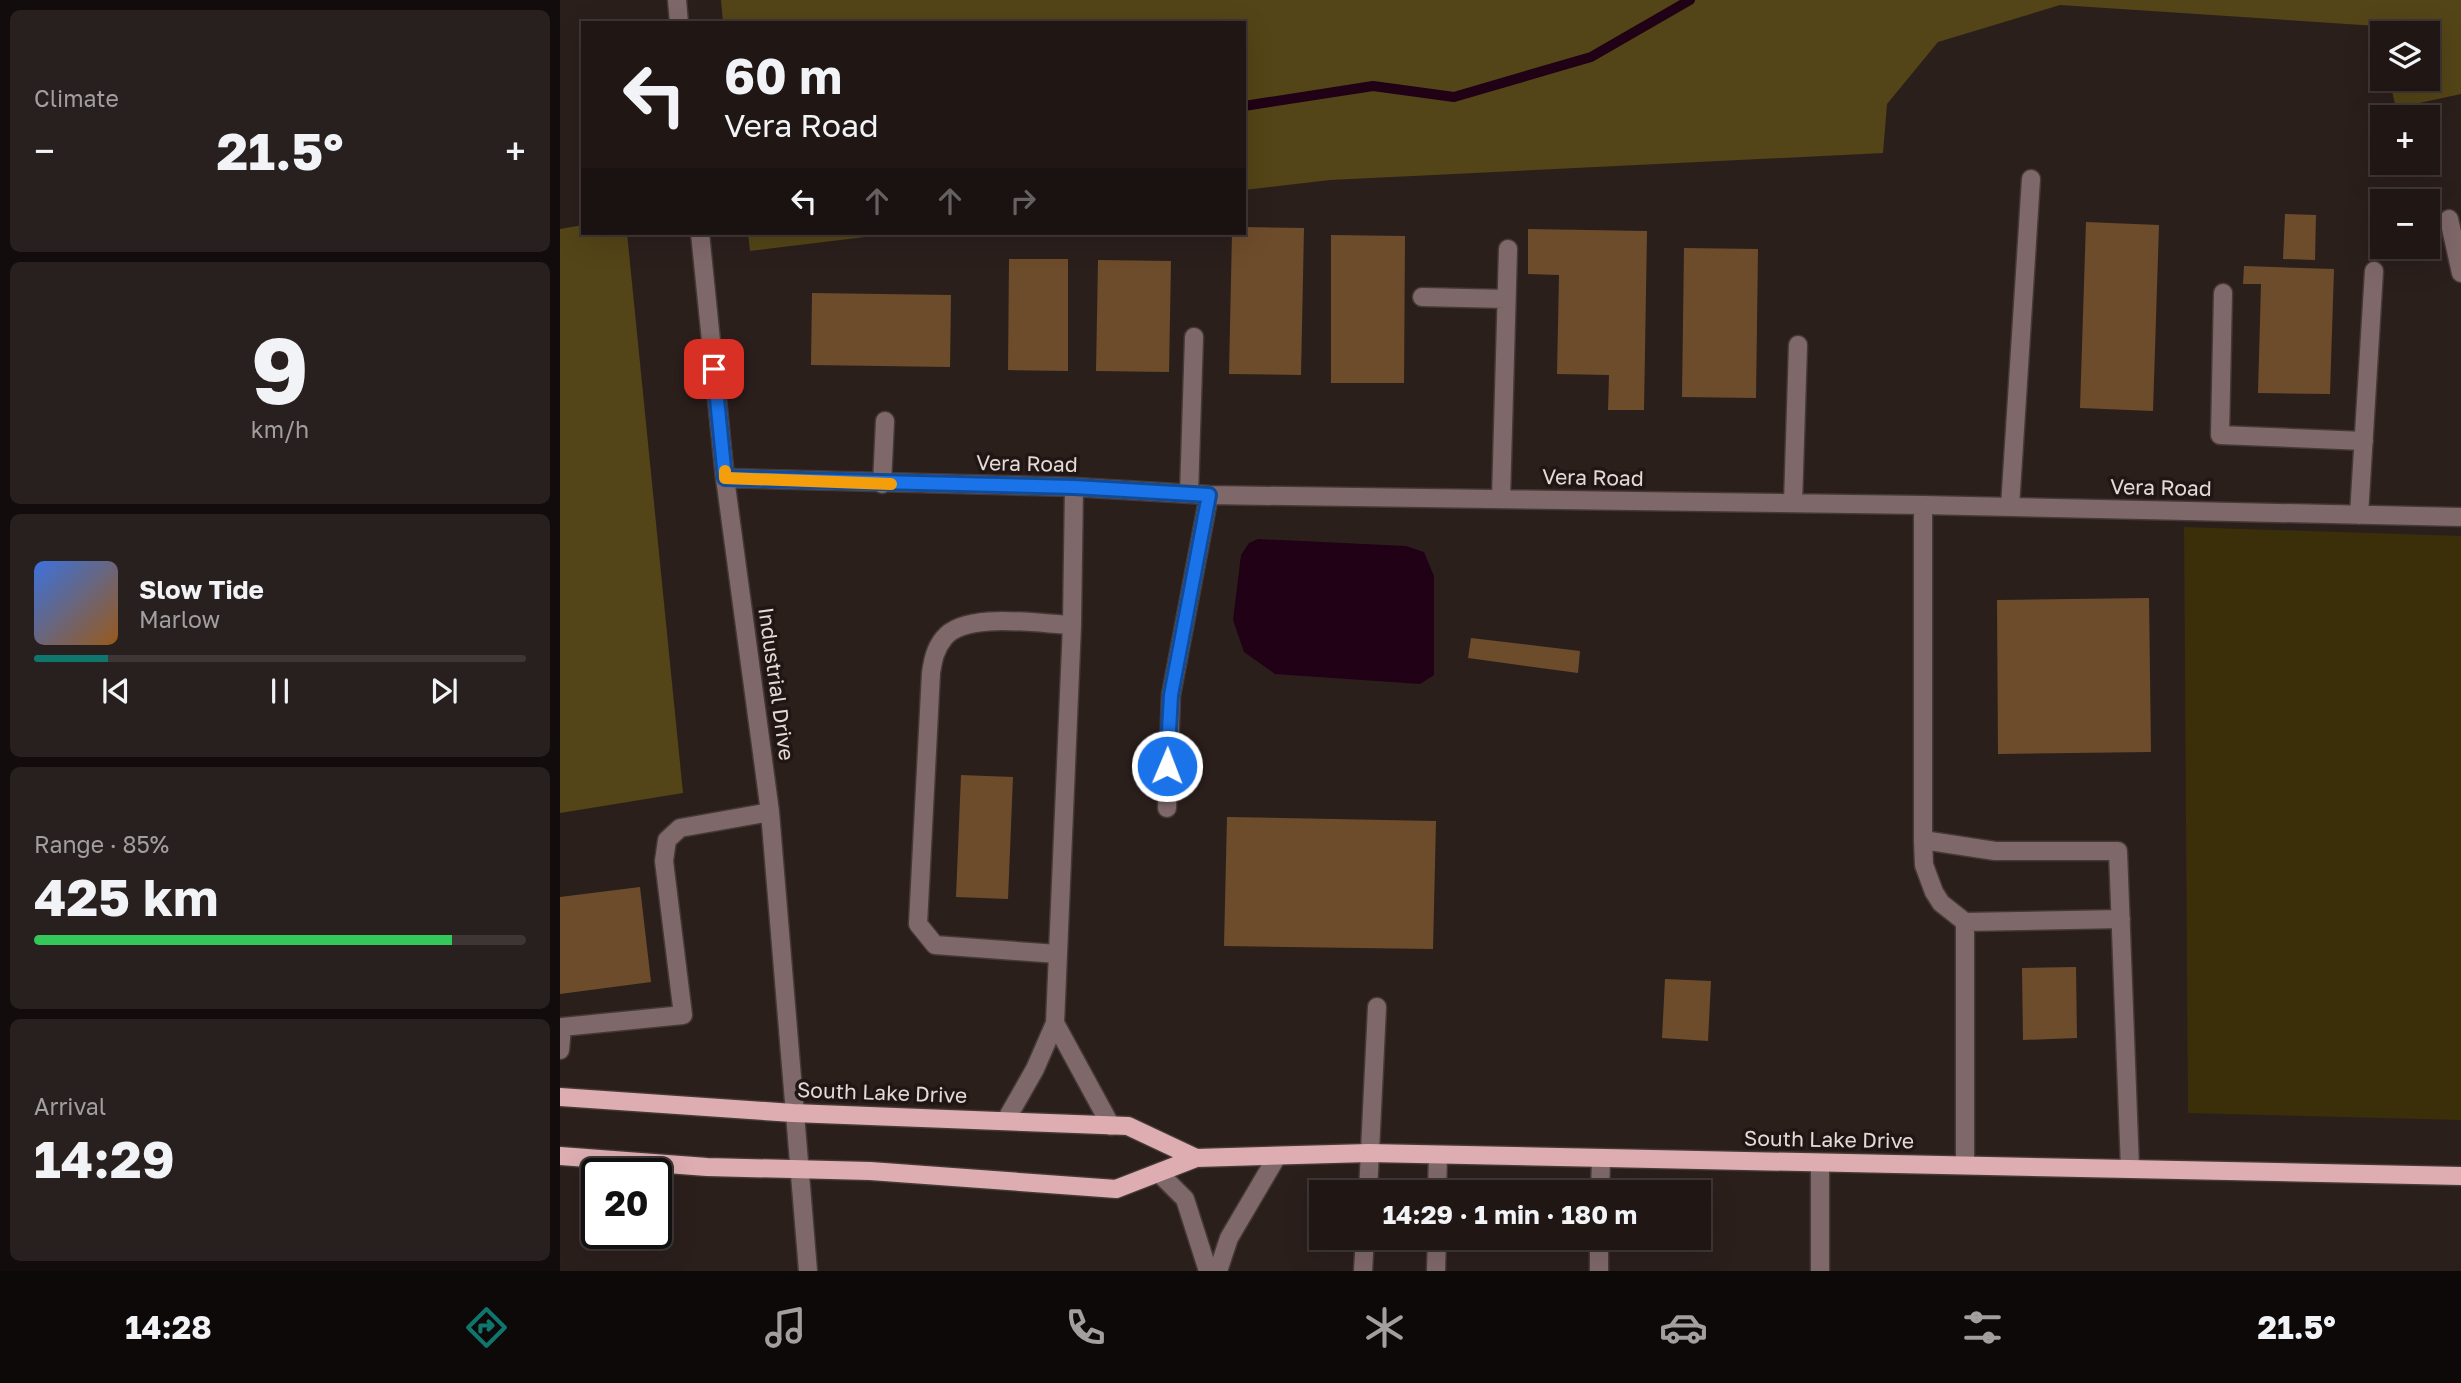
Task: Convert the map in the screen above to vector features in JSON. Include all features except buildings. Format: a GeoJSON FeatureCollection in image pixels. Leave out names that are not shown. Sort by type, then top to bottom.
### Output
{"type":"FeatureCollection","features":[{"type":"Feature","properties":{"kind":"main road","name":"South Lake Drive"},"geometry":{"type":"LineString","coordinates":[[560,1097],[793,1113],[1128,1126],[1196,1158]]}},
{"type":"Feature","properties":{"kind":"main road","name":"South Lake Drive"},"geometry":{"type":"LineString","coordinates":[[560,1156],[707,1167],[798,1167],[1116,1189],[1196,1158],[1276,1158],[1369,1153],[2461,1176]]}},
{"type":"Feature","properties":{"kind":"street"},"geometry":{"type":"LineString","coordinates":[[677,0],[679,21]]}},
{"type":"Feature","properties":{"kind":"street"},"geometry":{"type":"LineString","coordinates":[[2010,507],[2031,179]]}},
{"type":"Feature","properties":{"kind":"street"},"geometry":{"type":"LineString","coordinates":[[2449,219],[2461,273]]}},
{"type":"Feature","properties":{"kind":"street","name":"Industrial Drive"},"geometry":{"type":"LineString","coordinates":[[701,235],[725,478],[770,813],[808,1271]]}},
{"type":"Feature","properties":{"kind":"street"},"geometry":{"type":"LineString","coordinates":[[1501,499],[1508,249]]}},
{"type":"Feature","properties":{"kind":"street"},"geometry":{"type":"LineString","coordinates":[[2359,516],[2374,271]]}},
{"type":"Feature","properties":{"kind":"street"},"geometry":{"type":"LineString","coordinates":[[2223,293],[2220,435],[2364,441]]}},
{"type":"Feature","properties":{"kind":"street"},"geometry":{"type":"LineString","coordinates":[[1422,297],[1506,299]]}},
{"type":"Feature","properties":{"kind":"street"},"geometry":{"type":"LineString","coordinates":[[1189,495],[1194,337]]}},
{"type":"Feature","properties":{"kind":"street"},"geometry":{"type":"LineString","coordinates":[[1793,503],[1798,345]]}},
{"type":"Feature","properties":{"kind":"street"},"geometry":{"type":"LineString","coordinates":[[882,484],[885,421]]}},
{"type":"Feature","properties":{"kind":"street","name":"Vera Road"},"geometry":{"type":"LineString","coordinates":[[725,478],[1074,487],[1189,495],[1923,505],[2461,517]]}},
{"type":"Feature","properties":{"kind":"street"},"geometry":{"type":"LineString","coordinates":[[1006,1120],[1035,1069],[1055,1023],[1072,625],[1074,487]]}},
{"type":"Feature","properties":{"kind":"street"},"geometry":{"type":"LineString","coordinates":[[1167,808],[1171,695],[1209,495]]}},
{"type":"Feature","properties":{"kind":"street"},"geometry":{"type":"LineString","coordinates":[[1923,505],[1923,840],[1924,864],[1934,892],[1941,903],[1965,922],[2121,919]]}},
{"type":"Feature","properties":{"kind":"street"},"geometry":{"type":"LineString","coordinates":[[1058,954],[935,945],[918,924],[930,673],[935,651],[946,635],[978,621],[1072,625]]}},
{"type":"Feature","properties":{"kind":"street"},"geometry":{"type":"LineString","coordinates":[[560,1050],[562,1027],[683,1015],[664,861],[667,840],[680,828],[770,813]]}},
{"type":"Feature","properties":{"kind":"street"},"geometry":{"type":"LineString","coordinates":[[1923,840],[1995,852],[2118,851],[2130,1168]]}},
{"type":"Feature","properties":{"kind":"street"},"geometry":{"type":"LineString","coordinates":[[1965,922],[1965,1165]]}},
{"type":"Feature","properties":{"kind":"street"},"geometry":{"type":"LineString","coordinates":[[1368,1180],[1377,1007]]}},
{"type":"Feature","properties":{"kind":"street"},"geometry":{"type":"LineString","coordinates":[[1055,1023],[1111,1125]]}},
{"type":"Feature","properties":{"kind":"street"},"geometry":{"type":"LineString","coordinates":[[1437,1155],[1437,1180]]}},
{"type":"Feature","properties":{"kind":"street"},"geometry":{"type":"LineString","coordinates":[[1218,1271],[1229,1238],[1276,1158]]}},
{"type":"Feature","properties":{"kind":"street"},"geometry":{"type":"LineString","coordinates":[[1600,1180],[1601,1159]]}},
{"type":"Feature","properties":{"kind":"street"},"geometry":{"type":"LineString","coordinates":[[1819,1271],[1820,1163]]}},
{"type":"Feature","properties":{"kind":"street"},"geometry":{"type":"LineString","coordinates":[[1160,1174],[1185,1199],[1209,1271]]}},
{"type":"Feature","properties":{"kind":"street"},"geometry":{"type":"LineString","coordinates":[[1363,1271],[1364,1250]]}},
{"type":"Feature","properties":{"kind":"street"},"geometry":{"type":"LineString","coordinates":[[1436,1271],[1437,1250]]}},
{"type":"Feature","properties":{"kind":"street"},"geometry":{"type":"LineString","coordinates":[[1599,1250],[1599,1271]]}},
{"type":"Feature","properties":{"kind":"shaded area"},"geometry":{"type":"Polygon","coordinates":[[[721,0],[2461,0],[2461,94],[2410,105],[2395,105],[2392,91],[2440,91],[2440,21],[2370,21],[2370,26],[2060,5],[1938,42],[1887,104],[1883,153],[1330,180],[1246,190],[1246,21],[723,21],[721,0]]]}},
{"type":"Feature","properties":{"kind":"shaded area"},"geometry":{"type":"Polygon","coordinates":[[[581,225],[581,235],[627,235],[683,793],[560,813],[560,229],[581,225]]]}},
{"type":"Feature","properties":{"kind":"shaded area"},"geometry":{"type":"Polygon","coordinates":[[[748,235],[882,235],[750,251],[748,235]]]}},
{"type":"Feature","properties":{"kind":"shaded area"},"geometry":{"type":"Polygon","coordinates":[[[2184,527],[2461,536],[2461,1120],[2188,1113],[2184,527]]]}},
{"type":"Feature","properties":{"kind":"shaded area"},"geometry":{"type":"Polygon","coordinates":[[[1258,539],[1406,546],[1424,552],[1434,576],[1434,675],[1420,684],[1275,674],[1244,652],[1233,620],[1241,555],[1249,543],[1258,539]]]}},
{"type":"Feature","properties":{"kind":"waterway"},"geometry":{"type":"LineString","coordinates":[[1246,106],[1373,86],[1454,97],[1591,57],[1690,0]]}},
{"type":"Feature","properties":{"kind":"slow traffic"},"geometry":{"type":"LineString","coordinates":[[725,471],[725,478],[891,484]]}},
{"type":"Feature","properties":{"kind":"route"},"geometry":{"type":"LineString","coordinates":[[714,369],[725,478],[1074,487],[1209,495],[1171,695],[1167,766]]}}]}
